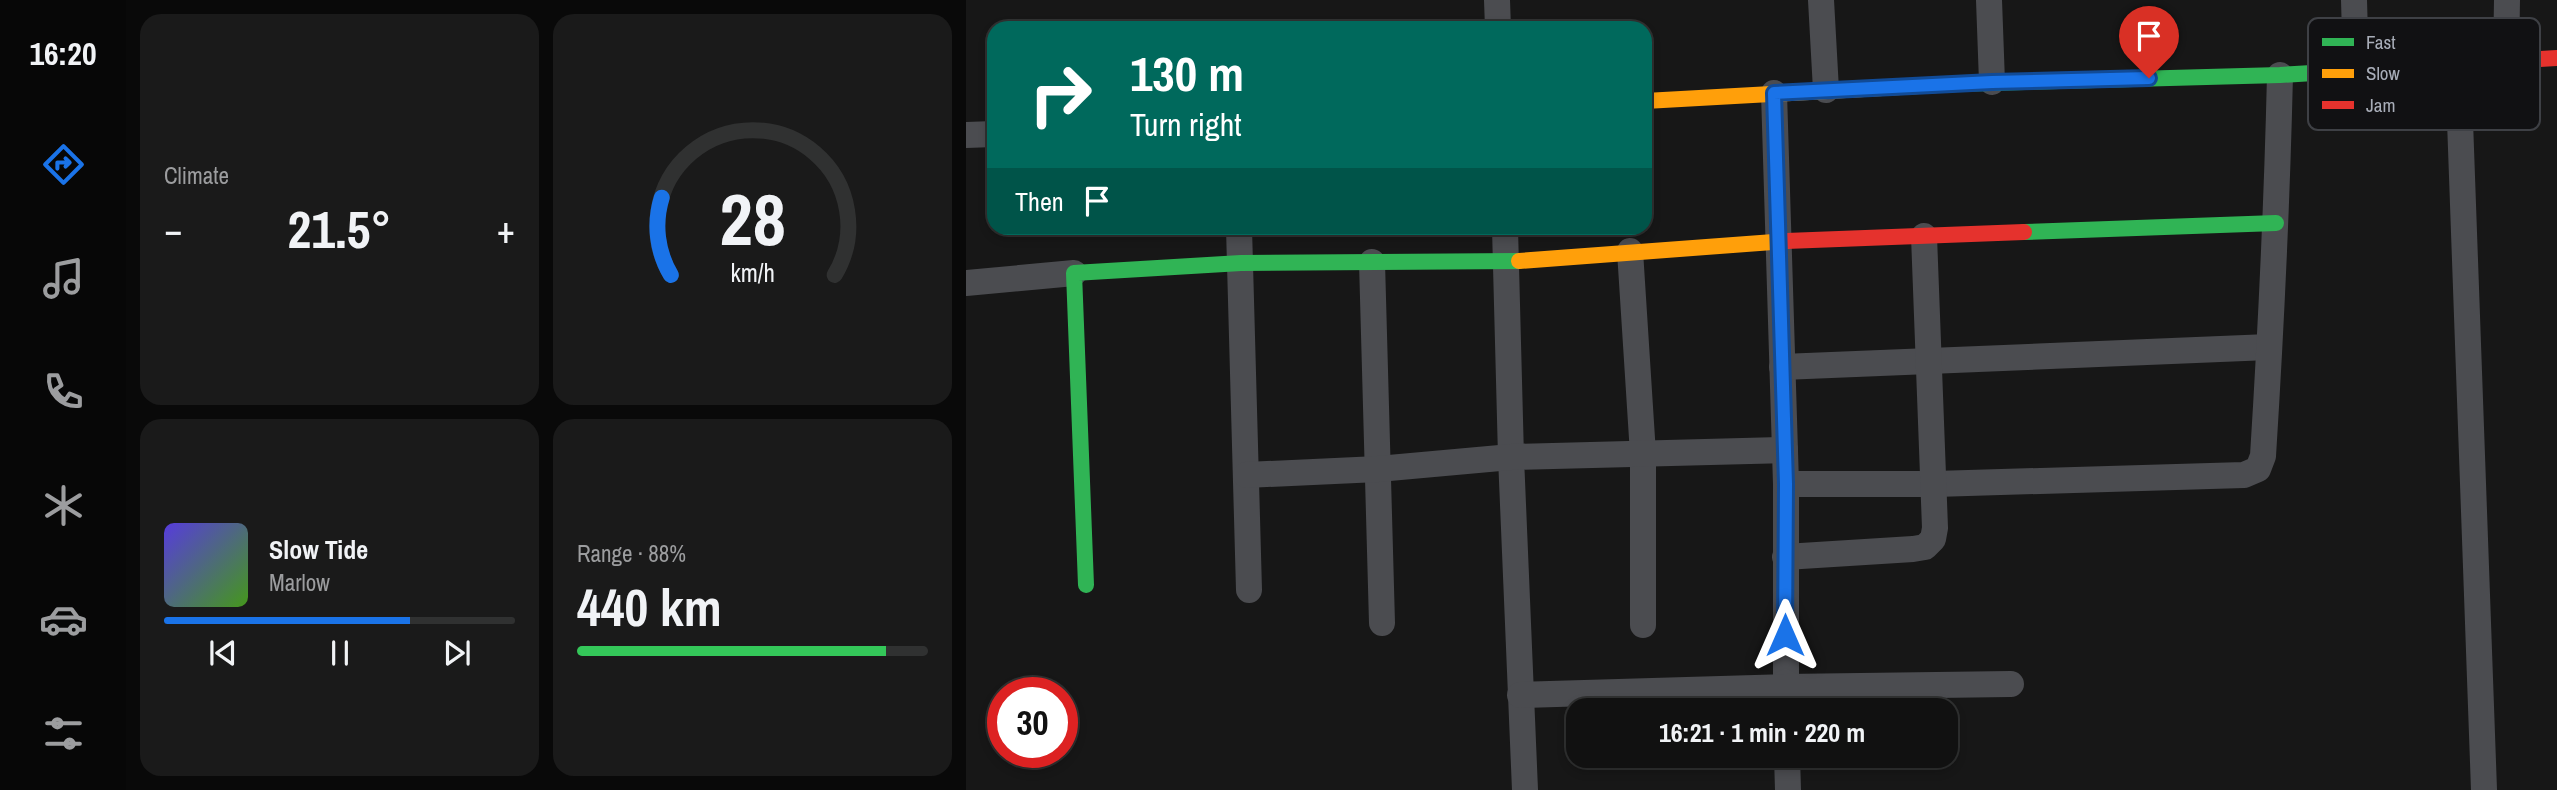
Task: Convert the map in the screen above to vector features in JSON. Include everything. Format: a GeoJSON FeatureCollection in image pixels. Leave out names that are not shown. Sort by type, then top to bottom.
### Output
{"type":"FeatureCollection","features":[{"type":"Feature","properties":{"kind":"street"},"geometry":{"type":"LineString","coordinates":[[1497,0],[1498,21]]}},
{"type":"Feature","properties":{"kind":"street"},"geometry":{"type":"LineString","coordinates":[[1821,0],[1826,90]]}},
{"type":"Feature","properties":{"kind":"street"},"geometry":{"type":"LineString","coordinates":[[1989,0],[1992,82]]}},
{"type":"Feature","properties":{"kind":"street"},"geometry":{"type":"LineString","coordinates":[[2354,0],[2355,18]]}},
{"type":"Feature","properties":{"kind":"street"},"geometry":{"type":"LineString","coordinates":[[2507,0],[2507,18]]}},
{"type":"Feature","properties":{"kind":"street"},"geometry":{"type":"LineString","coordinates":[[1652,101],[1992,82],[2308,73]]}},
{"type":"Feature","properties":{"kind":"street"},"geometry":{"type":"LineString","coordinates":[[1786,484],[1935,484],[2244,475],[2258,469],[2263,456],[2276,223],[2280,75]]}},
{"type":"Feature","properties":{"kind":"street"},"geometry":{"type":"LineString","coordinates":[[1774,93],[1786,484],[1785,698]]}},
{"type":"Feature","properties":{"kind":"street"},"geometry":{"type":"LineString","coordinates":[[2460,130],[2484,790]]}},
{"type":"Feature","properties":{"kind":"street"},"geometry":{"type":"LineString","coordinates":[[966,135],[987,134]]}},
{"type":"Feature","properties":{"kind":"street"},"geometry":{"type":"LineString","coordinates":[[966,283],[1074,273],[1241,263],[1506,261],[1778,241],[2276,223]]}},
{"type":"Feature","properties":{"kind":"street"},"geometry":{"type":"LineString","coordinates":[[1239,235],[1250,590]]}},
{"type":"Feature","properties":{"kind":"street"},"geometry":{"type":"LineString","coordinates":[[1505,235],[1511,457],[1525,790]]}},
{"type":"Feature","properties":{"kind":"street"},"geometry":{"type":"LineString","coordinates":[[1786,557],[1925,547],[1933,539],[1935,484],[1924,236]]}},
{"type":"Feature","properties":{"kind":"street"},"geometry":{"type":"LineString","coordinates":[[1630,251],[1643,454],[1643,625]]}},
{"type":"Feature","properties":{"kind":"street"},"geometry":{"type":"LineString","coordinates":[[1372,262],[1382,623]]}},
{"type":"Feature","properties":{"kind":"street"},"geometry":{"type":"LineString","coordinates":[[1074,273],[1086,585]]}},
{"type":"Feature","properties":{"kind":"street"},"geometry":{"type":"LineString","coordinates":[[1782,367],[2269,347]]}},
{"type":"Feature","properties":{"kind":"street"},"geometry":{"type":"LineString","coordinates":[[1246,475],[1378,469],[1511,457],[1785,450]]}},
{"type":"Feature","properties":{"kind":"street"},"geometry":{"type":"LineString","coordinates":[[1800,698],[2011,684]]}},
{"type":"Feature","properties":{"kind":"street"},"geometry":{"type":"LineString","coordinates":[[1520,695],[1719,698]]}},
{"type":"Feature","properties":{"kind":"street"},"geometry":{"type":"LineString","coordinates":[[1787,768],[1788,790]]}},
{"type":"Feature","properties":{"kind":"traffic: fast"},"geometry":{"type":"LineString","coordinates":[[1955,84],[2308,73]]}},
{"type":"Feature","properties":{"kind":"traffic: fast"},"geometry":{"type":"LineString","coordinates":[[2024,232],[2276,223]]}},
{"type":"Feature","properties":{"kind":"traffic: fast"},"geometry":{"type":"LineString","coordinates":[[1086,585],[1074,273],[1241,263],[1519,261]]}},
{"type":"Feature","properties":{"kind":"traffic: slow"},"geometry":{"type":"LineString","coordinates":[[1652,101],[1955,84]]}},
{"type":"Feature","properties":{"kind":"traffic: slow"},"geometry":{"type":"LineString","coordinates":[[1519,261],[1786,241]]}},
{"type":"Feature","properties":{"kind":"traffic: jam"},"geometry":{"type":"LineString","coordinates":[[2540,59],[2557,58]]}},
{"type":"Feature","properties":{"kind":"traffic: jam"},"geometry":{"type":"LineString","coordinates":[[1786,241],[2024,232]]}},
{"type":"Feature","properties":{"kind":"route"},"geometry":{"type":"LineString","coordinates":[[1785,635],[1786,484],[1774,93],[1992,82],[2149,78]]}}]}
